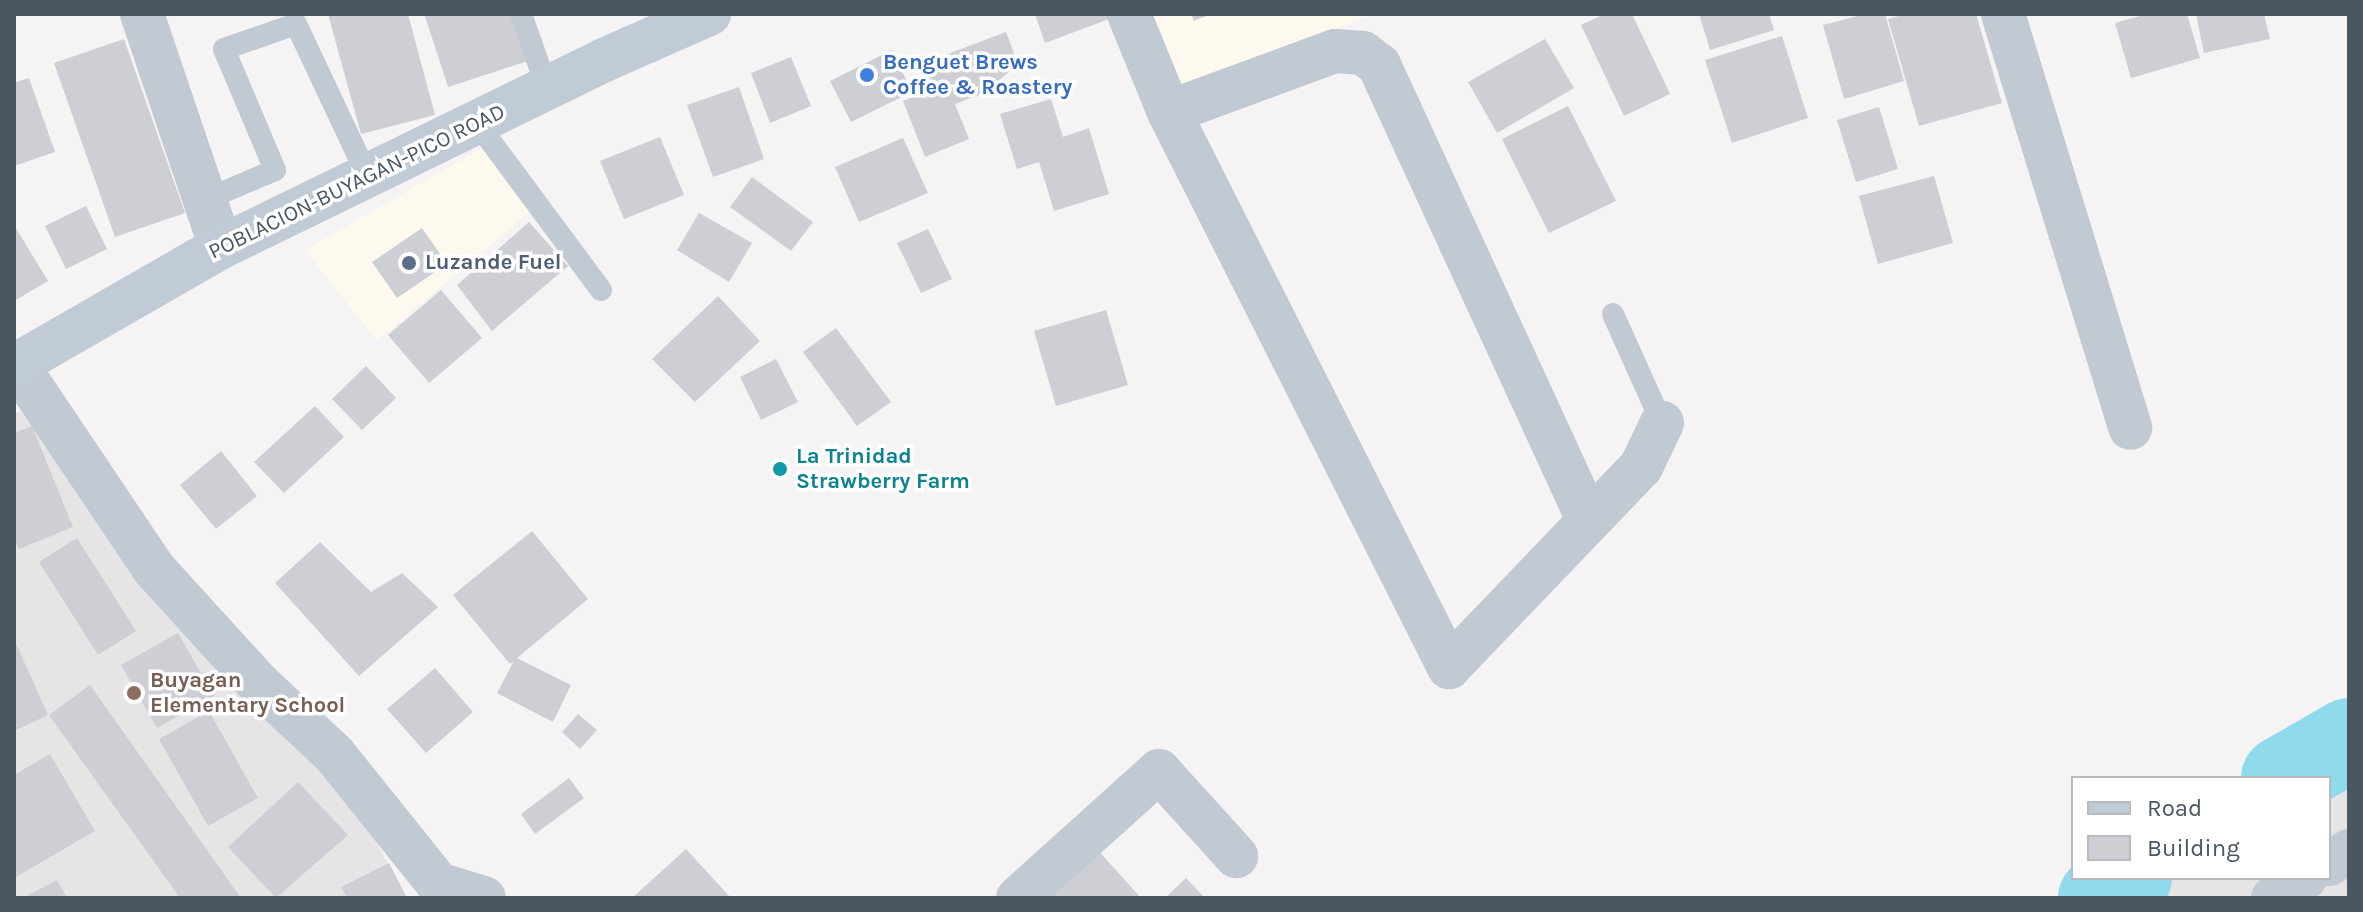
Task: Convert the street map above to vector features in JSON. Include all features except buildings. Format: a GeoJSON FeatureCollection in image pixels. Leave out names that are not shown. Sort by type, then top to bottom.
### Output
{"type":"FeatureCollection","features":[{"type":"Feature","properties":{"kind":"main road","name":"POBLACION-BUYAGAN-PICO ROAD"},"geometry":{"type":"LineString","coordinates":[[15,366],[221,247],[547,88],[709,14]]}},
{"type":"Feature","properties":{"kind":"street"},"geometry":{"type":"LineString","coordinates":[[142,14],[221,247]]}},
{"type":"Feature","properties":{"kind":"street"},"geometry":{"type":"LineString","coordinates":[[1129,14],[1169,112],[1449,667],[1587,518],[1641,467],[1662,423]]}},
{"type":"Feature","properties":{"kind":"street"},"geometry":{"type":"LineString","coordinates":[[2003,14],[2130,428]]}},
{"type":"Feature","properties":{"kind":"street"},"geometry":{"type":"LineString","coordinates":[[1169,112],[1335,51],[1363,53],[1379,65],[1587,518]]}},
{"type":"Feature","properties":{"kind":"street"},"geometry":{"type":"LineString","coordinates":[[15,366],[155,570],[258,683],[334,754],[443,891],[484,898]]}},
{"type":"Feature","properties":{"kind":"street"},"geometry":{"type":"LineString","coordinates":[[1018,898],[1159,771],[1236,856]]}},
{"type":"Feature","properties":{"kind":"street"},"geometry":{"type":"LineString","coordinates":[[2331,863],[2349,851]]}},
{"type":"Feature","properties":{"kind":"street"},"geometry":{"type":"LineString","coordinates":[[2273,898],[2302,880]]}},
{"type":"Feature","properties":{"kind":"lane"},"geometry":{"type":"LineString","coordinates":[[521,14],[547,88]]}},
{"type":"Feature","properties":{"kind":"lane"},"geometry":{"type":"LineString","coordinates":[[296,212],[224,49],[296,24],[368,177]]}},
{"type":"Feature","properties":{"kind":"lane"},"geometry":{"type":"LineString","coordinates":[[477,123],[601,290]]}},
{"type":"Feature","properties":{"kind":"lane"},"geometry":{"type":"LineString","coordinates":[[205,200],[275,170]]}},
{"type":"Feature","properties":{"kind":"lane"},"geometry":{"type":"LineString","coordinates":[[1613,314],[1662,423]]}},
{"type":"Feature","properties":{"kind":"shaded area"},"geometry":{"type":"Polygon","coordinates":[[[1149,14],[1373,14],[1176,92],[1149,14]]]}},
{"type":"Feature","properties":{"kind":"shaded area"},"geometry":{"type":"Polygon","coordinates":[[[482,148],[532,210],[377,341],[305,250],[482,148]]]}},
{"type":"Feature","properties":{"kind":"shaded area","name":"Buyagan Elementary School"},"geometry":{"type":"Polygon","coordinates":[[[20,411],[150,578],[359,808],[405,898],[14,898],[14,414],[20,411]]]}},
{"type":"Feature","properties":{"kind":"shaded area"},"geometry":{"type":"Polygon","coordinates":[[[2349,765],[2349,898],[2121,898],[2149,880],[2331,880],[2330,776],[2349,765]]]}},
{"type":"Feature","properties":{"kind":"waterway"},"geometry":{"type":"LineString","coordinates":[[2286,776],[2349,740]]}},
{"type":"Feature","properties":{"kind":"waterway"},"geometry":{"type":"LineString","coordinates":[[2100,898],[2127,880]]}},
{"type":"Feature","properties":{"kind":"place","name":"Benguet Brews Coffee & Roastery"},"geometry":{"type":"Point","coordinates":[867,75]}},
{"type":"Feature","properties":{"kind":"place","name":"Luzande Fuel"},"geometry":{"type":"Point","coordinates":[409,263]}},
{"type":"Feature","properties":{"kind":"place","name":"La Trinidad Strawberry Farm"},"geometry":{"type":"Point","coordinates":[780,469]}},
{"type":"Feature","properties":{"kind":"place","name":"Buyagan Elementary School"},"geometry":{"type":"Point","coordinates":[134,693]}}]}
